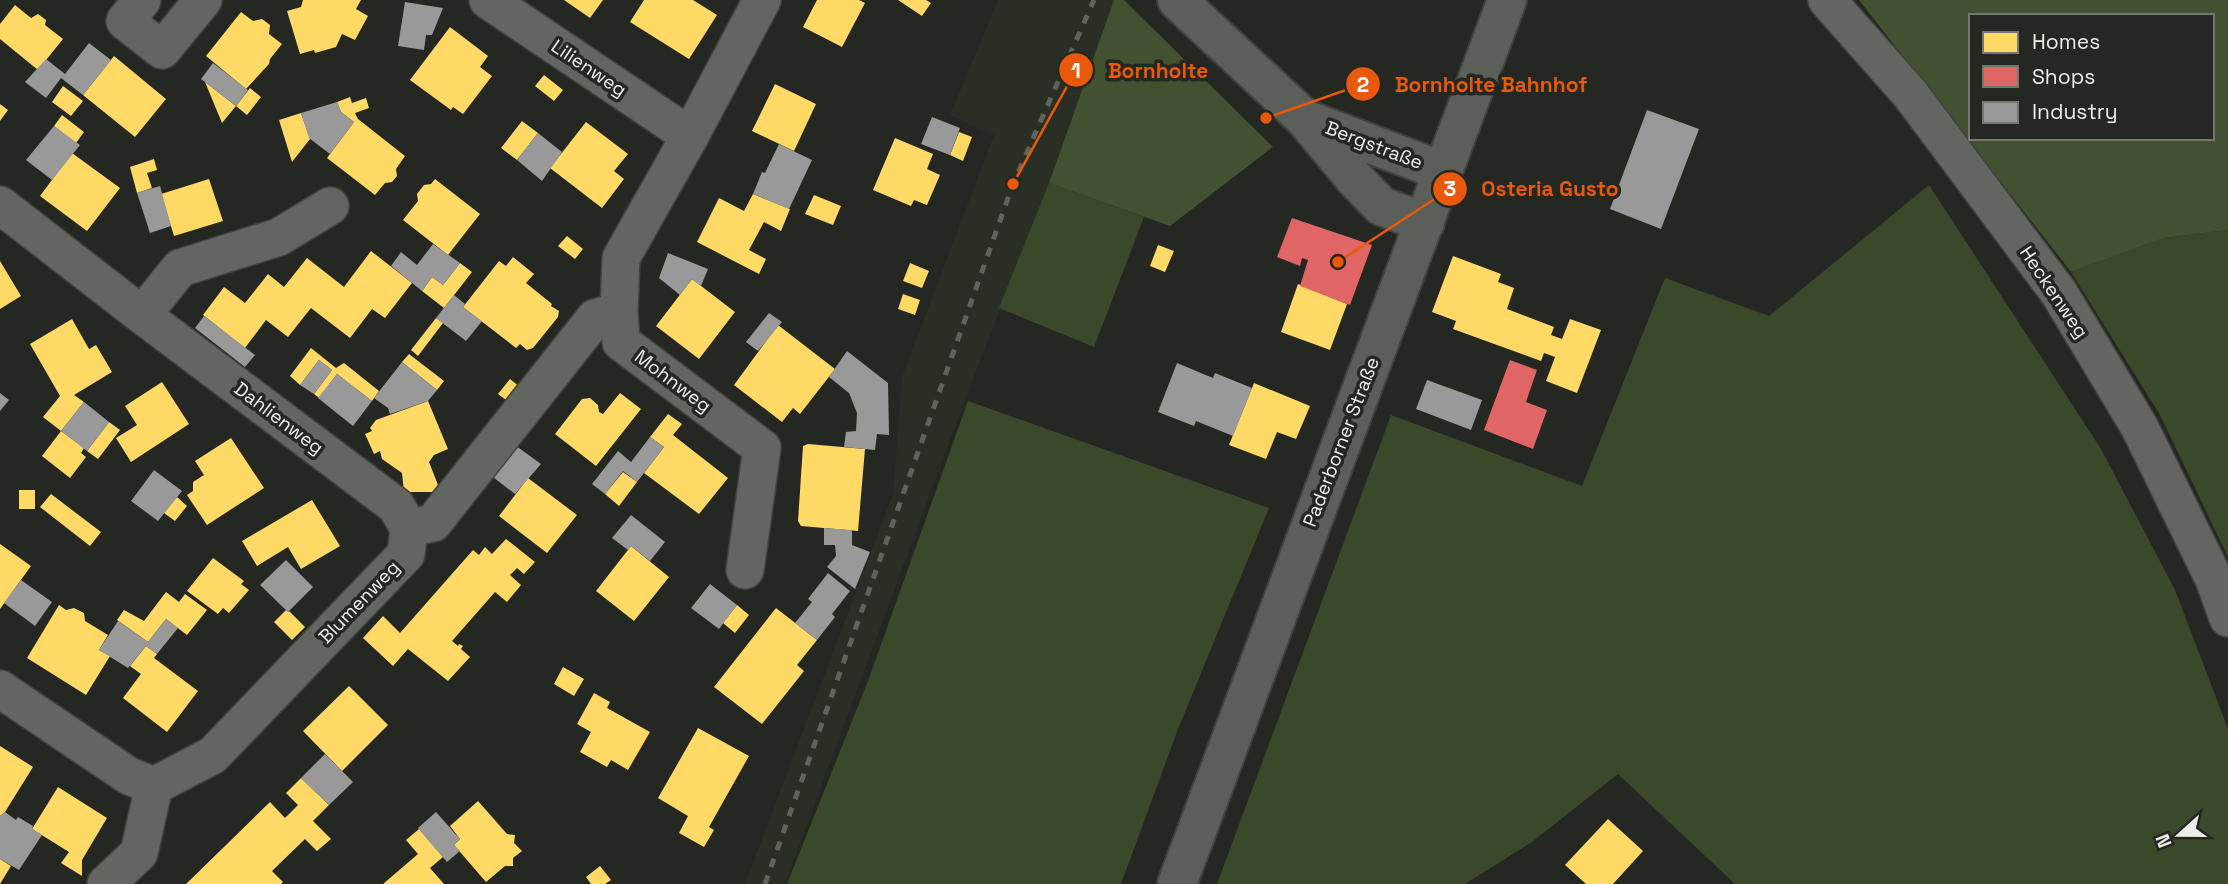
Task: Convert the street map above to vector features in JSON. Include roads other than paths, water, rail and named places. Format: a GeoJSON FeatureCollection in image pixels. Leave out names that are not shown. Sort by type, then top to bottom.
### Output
{"type":"FeatureCollection","features":[{"type":"Feature","properties":{"kind":"main road","name":"Bergstraße"},"geometry":{"type":"LineString","coordinates":[[1177,0],[1305,120],[1381,206],[1425,223]]}},
{"type":"Feature","properties":{"kind":"main road","name":"Paderborner Straße"},"geometry":{"type":"LineString","coordinates":[[1177,884],[1507,0]]}},
{"type":"Feature","properties":{"kind":"main road","name":"Bergstraße"},"geometry":{"type":"LineString","coordinates":[[1305,120],[1442,171]]}},
{"type":"Feature","properties":{"kind":"street"},"geometry":{"type":"LineString","coordinates":[[142,0],[125,22],[162,50],[203,0]]}},
{"type":"Feature","properties":{"kind":"street","name":"Lilienweg"},"geometry":{"type":"LineString","coordinates":[[488,0],[690,135]]}},
{"type":"Feature","properties":{"kind":"street","name":"Mohnweg"},"geometry":{"type":"LineString","coordinates":[[745,570],[762,448],[621,342],[619,311],[621,258],[762,0]]}},
{"type":"Feature","properties":{"kind":"street","name":"Heckenweg"},"geometry":{"type":"LineString","coordinates":[[1827,0],[1911,95],[2059,293],[2140,428],[2214,579],[2228,618]]}},
{"type":"Feature","properties":{"kind":"street","name":"Dahlienweg"},"geometry":{"type":"LineString","coordinates":[[0,205],[396,506],[409,528]]}},
{"type":"Feature","properties":{"kind":"street"},"geometry":{"type":"LineString","coordinates":[[142,315],[180,268],[279,237],[330,206]]}},
{"type":"Feature","properties":{"kind":"street"},"geometry":{"type":"LineString","coordinates":[[409,528],[433,523],[595,318],[619,311]]}},
{"type":"Feature","properties":{"kind":"street","name":"Blumenweg"},"geometry":{"type":"LineString","coordinates":[[154,786],[213,755],[406,554],[409,528]]}},
{"type":"Feature","properties":{"kind":"street"},"geometry":{"type":"LineString","coordinates":[[0,689],[129,776],[154,786],[139,853],[107,884]]}},
{"type":"Feature","properties":{"kind":"railway"},"geometry":{"type":"LineString","coordinates":[[765,884],[1013,184],[1094,0]]}},
{"type":"Feature","properties":{"kind":"place","name":"Bornholte Bahnhof"},"geometry":{"type":"Point","coordinates":[1266,118]}},
{"type":"Feature","properties":{"kind":"place","name":"Bornholte"},"geometry":{"type":"Point","coordinates":[1013,184]}},
{"type":"Feature","properties":{"kind":"place","name":"Osteria Gusto"},"geometry":{"type":"Point","coordinates":[1338,262]}}]}
